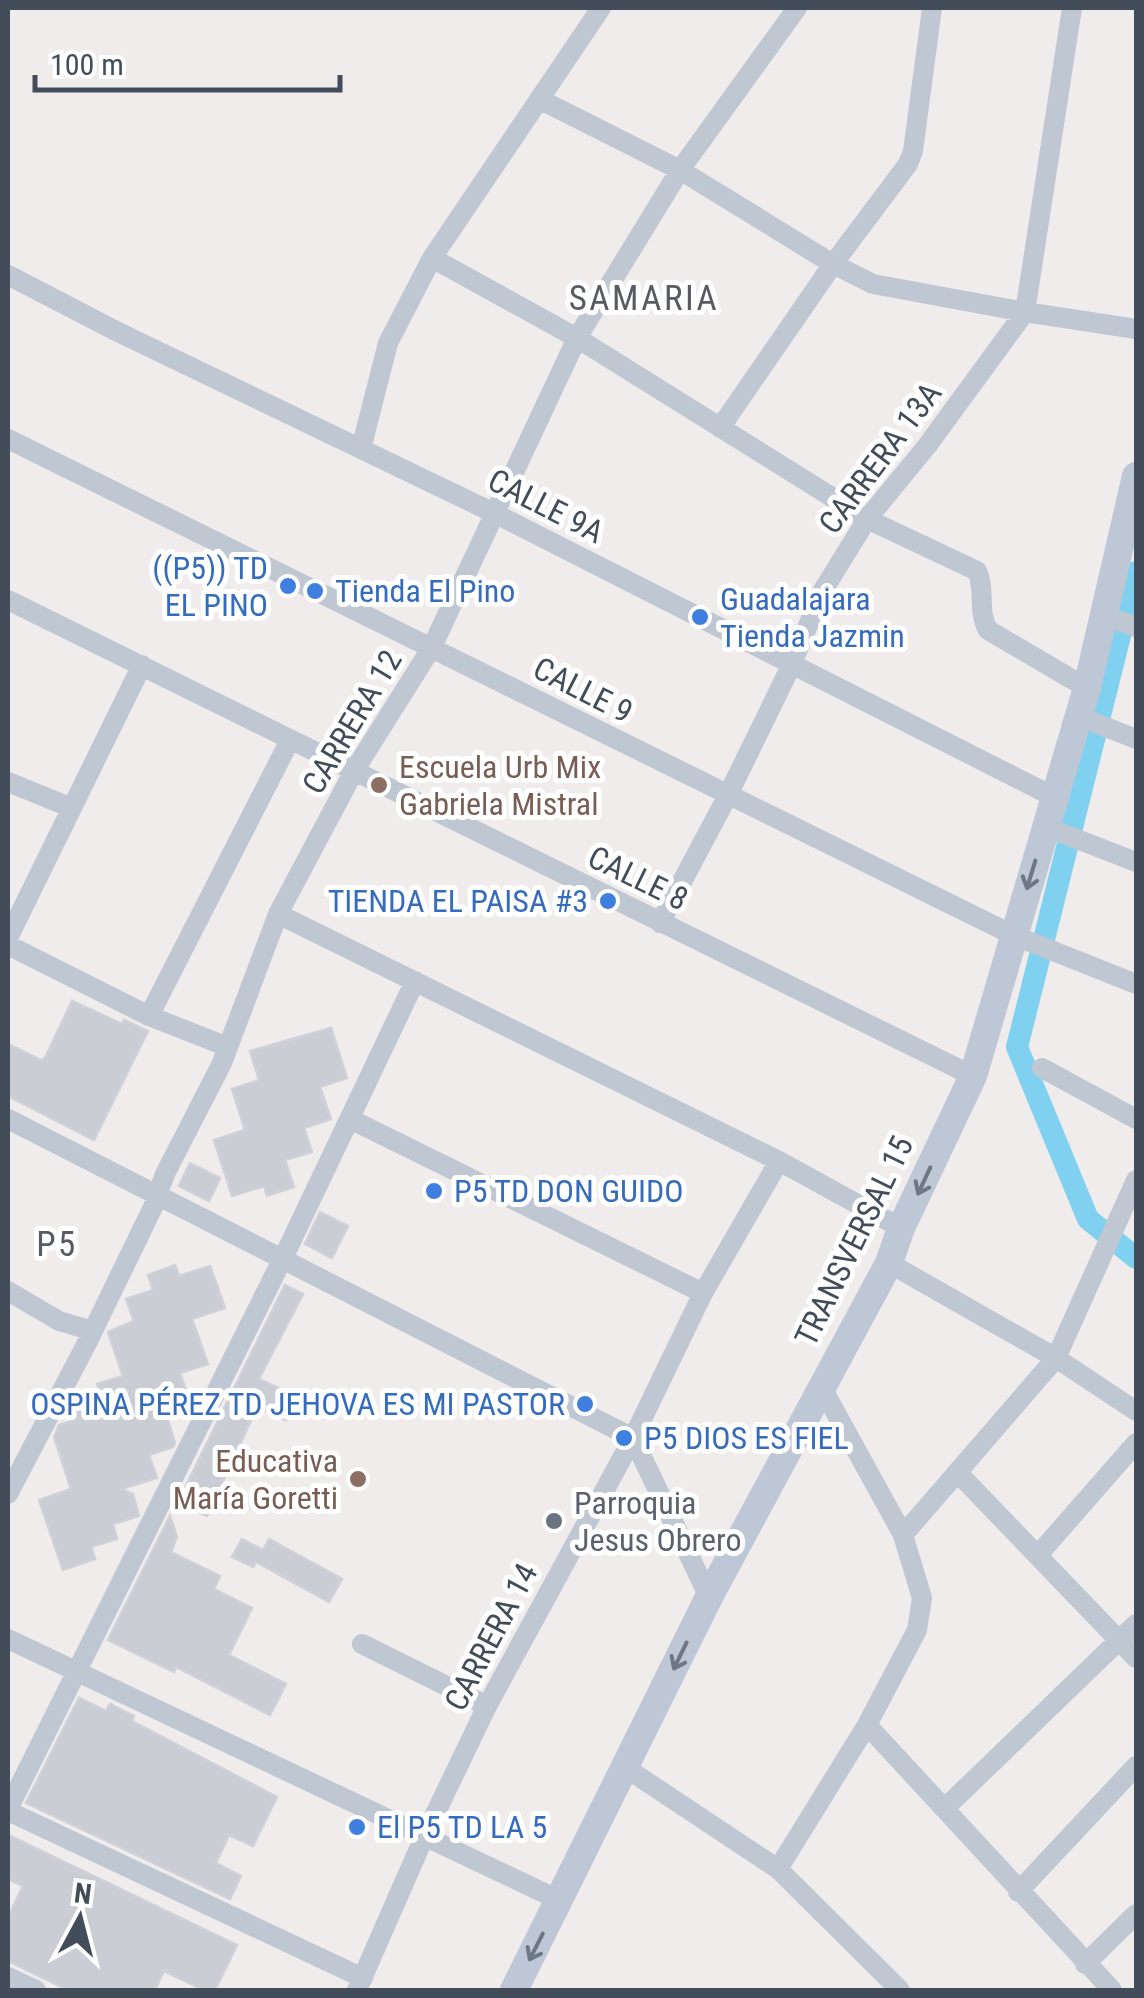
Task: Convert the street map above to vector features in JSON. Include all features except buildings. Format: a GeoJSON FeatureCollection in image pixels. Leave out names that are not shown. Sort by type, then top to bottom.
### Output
{"type":"FeatureCollection","features":[{"type":"Feature","properties":{"kind":"street"},"geometry":{"type":"LineString","coordinates":[[361,449],[388,343],[432,258],[601,8]]}},
{"type":"Feature","properties":{"kind":"street","name":"CARRERA 12"},"geometry":{"type":"LineString","coordinates":[[8,1494],[93,1331],[157,1197],[164,1174],[228,1047],[278,914],[354,771],[432,647],[577,338],[680,170],[797,8]]}},
{"type":"Feature","properties":{"kind":"street"},"geometry":{"type":"LineString","coordinates":[[720,428],[833,264],[908,164],[913,152],[932,8]]}},
{"type":"Feature","properties":{"kind":"street","name":"CARRERA 13A"},"geometry":{"type":"LineString","coordinates":[[660,923],[727,796],[822,592],[867,519],[927,446],[1025,312],[1072,8]]}},
{"type":"Feature","properties":{"kind":"street"},"geometry":{"type":"LineString","coordinates":[[541,100],[680,170],[872,284],[1136,328]]}},
{"type":"Feature","properties":{"kind":"street"},"geometry":{"type":"LineString","coordinates":[[432,258],[577,338],[867,519],[977,571],[981,580],[982,619],[988,630],[1087,688]]}},
{"type":"Feature","properties":{"kind":"street","name":"CALLE 9A"},"geometry":{"type":"LineString","coordinates":[[8,275],[494,512],[1054,797]]}},
{"type":"Feature","properties":{"kind":"street","name":"CALLE 9"},"geometry":{"type":"LineString","coordinates":[[8,439],[1020,939],[1136,984]]}},
{"type":"Feature","properties":{"kind":"street","name":"TRANSVERSAL 15"},"geometry":{"type":"LineString","coordinates":[[514,1990],[709,1596],[889,1262],[973,1076],[1054,830],[1054,797],[1091,721],[1087,688],[1123,621],[1136,476]]}},
{"type":"Feature","properties":{"kind":"street","name":"CALLE 8"},"geometry":{"type":"LineString","coordinates":[[8,600],[973,1076]]}},
{"type":"Feature","properties":{"kind":"street"},"geometry":{"type":"LineString","coordinates":[[142,665],[8,941],[149,1016],[228,1047]]}},
{"type":"Feature","properties":{"kind":"street"},"geometry":{"type":"LineString","coordinates":[[1091,721],[1136,739]]}},
{"type":"Feature","properties":{"kind":"street"},"geometry":{"type":"LineString","coordinates":[[149,1016],[290,740]]}},
{"type":"Feature","properties":{"kind":"street"},"geometry":{"type":"LineString","coordinates":[[8,782],[72,808]]}},
{"type":"Feature","properties":{"kind":"street"},"geometry":{"type":"LineString","coordinates":[[1054,830],[1136,862]]}},
{"type":"Feature","properties":{"kind":"street"},"geometry":{"type":"LineString","coordinates":[[278,914],[779,1161],[902,1228]]}},
{"type":"Feature","properties":{"kind":"street"},"geometry":{"type":"LineString","coordinates":[[360,1984],[8,1810],[416,981]]}},
{"type":"Feature","properties":{"kind":"street"},"geometry":{"type":"LineString","coordinates":[[1042,1068],[1136,1119]]}},
{"type":"Feature","properties":{"kind":"street"},"geometry":{"type":"LineString","coordinates":[[8,1119],[632,1438],[709,1596]]}},
{"type":"Feature","properties":{"kind":"street"},"geometry":{"type":"LineString","coordinates":[[350,1119],[703,1293]]}},
{"type":"Feature","properties":{"kind":"street","name":"CARRERA 14"},"geometry":{"type":"LineString","coordinates":[[360,1984],[424,1835],[487,1706],[632,1438],[703,1293],[779,1161]]}},
{"type":"Feature","properties":{"kind":"street"},"geometry":{"type":"LineString","coordinates":[[903,1535],[1056,1358],[1136,1180]]}},
{"type":"Feature","properties":{"kind":"street"},"geometry":{"type":"LineString","coordinates":[[889,1262],[1056,1358],[1136,1411]]}},
{"type":"Feature","properties":{"kind":"street"},"geometry":{"type":"LineString","coordinates":[[8,1291],[60,1321],[93,1331]]}},
{"type":"Feature","properties":{"kind":"street"},"geometry":{"type":"LineString","coordinates":[[778,1869],[867,1725],[917,1630],[922,1598],[903,1535],[821,1386]]}},
{"type":"Feature","properties":{"kind":"street"},"geometry":{"type":"LineString","coordinates":[[1038,1554],[1136,1443]]}},
{"type":"Feature","properties":{"kind":"street"},"geometry":{"type":"LineString","coordinates":[[959,1474],[1136,1658]]}},
{"type":"Feature","properties":{"kind":"street"},"geometry":{"type":"LineString","coordinates":[[944,1808],[1136,1624]]}},
{"type":"Feature","properties":{"kind":"street"},"geometry":{"type":"LineString","coordinates":[[8,1639],[560,1900]]}},
{"type":"Feature","properties":{"kind":"street"},"geometry":{"type":"LineString","coordinates":[[362,1644],[487,1706]]}},
{"type":"Feature","properties":{"kind":"street"},"geometry":{"type":"LineString","coordinates":[[867,1725],[1112,1990]]}},
{"type":"Feature","properties":{"kind":"street"},"geometry":{"type":"LineString","coordinates":[[1018,1892],[1136,1766]]}},
{"type":"Feature","properties":{"kind":"street"},"geometry":{"type":"LineString","coordinates":[[626,1768],[778,1869],[900,1990]]}},
{"type":"Feature","properties":{"kind":"street"},"geometry":{"type":"LineString","coordinates":[[1086,1964],[1136,1914]]}},
{"type":"Feature","properties":{"kind":"street"},"geometry":{"type":"LineString","coordinates":[[8,1977],[36,1990]]}},
{"type":"Feature","properties":{"kind":"waterway"},"geometry":{"type":"LineString","coordinates":[[1136,572],[1017,1047],[1088,1219],[1136,1258]]}},
{"type":"Feature","properties":{"kind":"place","name":"((P5)) TD EL PINO"},"geometry":{"type":"Point","coordinates":[288,586]}},
{"type":"Feature","properties":{"kind":"place","name":"Tienda El Pino"},"geometry":{"type":"Point","coordinates":[315,591]}},
{"type":"Feature","properties":{"kind":"place","name":"Guadalajara Tienda Jazmin"},"geometry":{"type":"Point","coordinates":[700,617]}},
{"type":"Feature","properties":{"kind":"place","name":"Escuela Urb Mix Gabriela Mistral"},"geometry":{"type":"Point","coordinates":[379,785]}},
{"type":"Feature","properties":{"kind":"place","name":"TIENDA EL PAISA #3"},"geometry":{"type":"Point","coordinates":[608,901]}},
{"type":"Feature","properties":{"kind":"place","name":"P5 TD DON GUIDO"},"geometry":{"type":"Point","coordinates":[434,1191]}},
{"type":"Feature","properties":{"kind":"place","name":"OSPINA PÉREZ TD JEHOVA ES MI PASTOR"},"geometry":{"type":"Point","coordinates":[585,1404]}},
{"type":"Feature","properties":{"kind":"place","name":"P5 DIOS ES FIEL"},"geometry":{"type":"Point","coordinates":[624,1438]}},
{"type":"Feature","properties":{"kind":"place","name":"Educativa María Goretti"},"geometry":{"type":"Point","coordinates":[358,1479]}},
{"type":"Feature","properties":{"kind":"place","name":"Parroquia Jesus Obrero"},"geometry":{"type":"Point","coordinates":[554,1521]}},
{"type":"Feature","properties":{"kind":"place","name":"El P5 TD LA 5"},"geometry":{"type":"Point","coordinates":[357,1827]}},
{"type":"Feature","properties":{"kind":"district","name":"SAMARIA"},"geometry":{"type":"Point","coordinates":[644,298]}},
{"type":"Feature","properties":{"kind":"district","name":"P5"},"geometry":{"type":"Point","coordinates":[57,1244]}}]}
